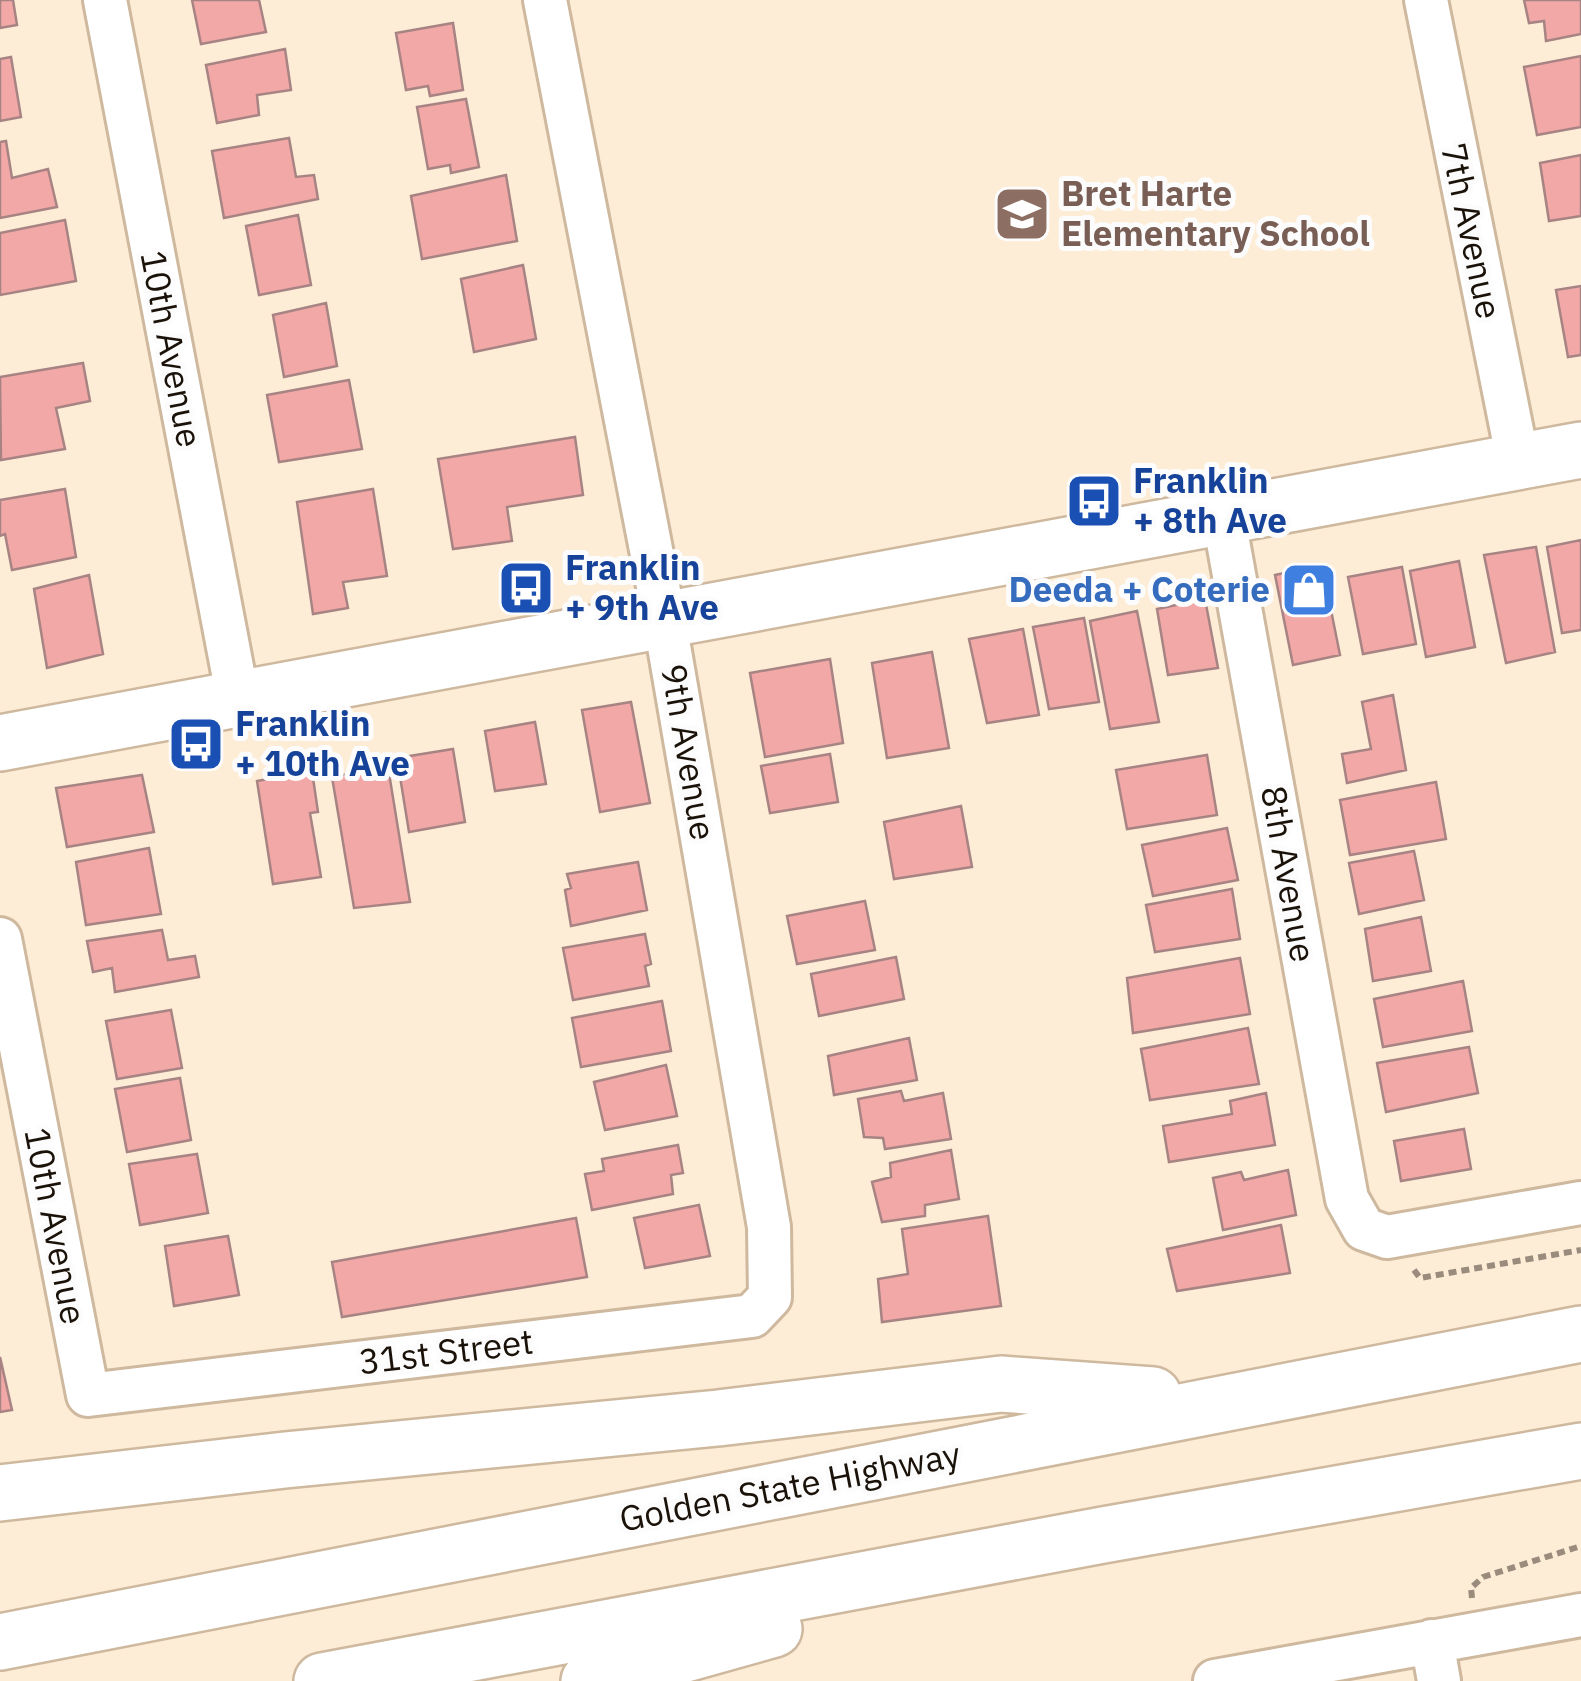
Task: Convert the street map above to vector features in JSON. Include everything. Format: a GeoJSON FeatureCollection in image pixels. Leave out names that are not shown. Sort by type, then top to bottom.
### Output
{"type":"FeatureCollection","features":[{"type":"Feature","properties":{"kind":"main road"},"geometry":{"type":"LineString","coordinates":[[0,742],[1581,450]]}},
{"type":"Feature","properties":{"kind":"main road","name":"Golden State Highway"},"geometry":{"type":"LineString","coordinates":[[0,1642],[1226,1400],[1581,1334]]}},
{"type":"Feature","properties":{"kind":"main road"},"geometry":{"type":"LineString","coordinates":[[0,1493],[285,1460],[718,1418],[1001,1384],[1226,1400]]}},
{"type":"Feature","properties":{"kind":"main road"},"geometry":{"type":"LineString","coordinates":[[322,1681],[1103,1535],[1581,1451]]}},
{"type":"Feature","properties":{"kind":"main road"},"geometry":{"type":"LineString","coordinates":[[589,1681],[1103,1535]]}},
{"type":"Feature","properties":{"kind":"street","name":"10th Avenue"},"geometry":{"type":"LineString","coordinates":[[105,0],[238,699]]}},
{"type":"Feature","properties":{"kind":"street","name":"9th Avenue"},"geometry":{"type":"LineString","coordinates":[[545,0],[664,617],[769,1227],[771,1270]]}},
{"type":"Feature","properties":{"kind":"street","name":"7th Avenue"},"geometry":{"type":"LineString","coordinates":[[1426,0],[1518,461]]}},
{"type":"Feature","properties":{"kind":"street","name":"8th Avenue"},"geometry":{"type":"LineString","coordinates":[[1224,514],[1347,1200],[1364,1229],[1387,1236],[1581,1203]]}},
{"type":"Feature","properties":{"kind":"street","name":"10th Avenue"},"geometry":{"type":"LineString","coordinates":[[0,940],[88,1395]]}},
{"type":"Feature","properties":{"kind":"street","name":"31st Street"},"geometry":{"type":"LineString","coordinates":[[88,1395],[752,1316],[770,1297],[771,1270]]}},
{"type":"Feature","properties":{"kind":"street"},"geometry":{"type":"LineString","coordinates":[[1215,1681],[1436,1661],[1581,1615]]}},
{"type":"Feature","properties":{"kind":"path"},"geometry":{"type":"LineString","coordinates":[[1420,1278],[1581,1250]]}},
{"type":"Feature","properties":{"kind":"path"},"geometry":{"type":"LineString","coordinates":[[1521,1565],[1581,1546]]}},
{"type":"Feature","properties":{"kind":"building"},"geometry":{"type":"Polygon","coordinates":[[[0,0],[13,0],[17,25],[0,28],[0,0]]]}},
{"type":"Feature","properties":{"kind":"building"},"geometry":{"type":"Polygon","coordinates":[[[192,0],[259,0],[266,32],[201,44],[192,0]]]}},
{"type":"Feature","properties":{"kind":"building"},"geometry":{"type":"Polygon","coordinates":[[[1524,0],[1581,0],[1581,34],[1546,41],[1544,21],[1529,23],[1524,0]]]}},
{"type":"Feature","properties":{"kind":"building"},"geometry":{"type":"Polygon","coordinates":[[[453,23],[463,90],[430,96],[428,86],[406,90],[396,33],[453,23]]]}},
{"type":"Feature","properties":{"kind":"building"},"geometry":{"type":"Polygon","coordinates":[[[285,49],[291,90],[257,95],[259,115],[217,123],[206,65],[285,49]]]}},
{"type":"Feature","properties":{"kind":"building"},"geometry":{"type":"Polygon","coordinates":[[[1581,56],[1581,127],[1537,135],[1524,67],[1581,56]]]}},
{"type":"Feature","properties":{"kind":"building"},"geometry":{"type":"Polygon","coordinates":[[[11,57],[21,117],[0,121],[0,59],[11,57]]]}},
{"type":"Feature","properties":{"kind":"building"},"geometry":{"type":"Polygon","coordinates":[[[466,99],[479,167],[451,173],[450,165],[428,169],[417,107],[466,99]]]}},
{"type":"Feature","properties":{"kind":"building"},"geometry":{"type":"Polygon","coordinates":[[[289,138],[296,177],[314,175],[318,199],[224,218],[212,151],[289,138]]]}},
{"type":"Feature","properties":{"kind":"building"},"geometry":{"type":"Polygon","coordinates":[[[6,141],[12,178],[48,169],[57,207],[0,218],[0,142],[6,141]]]}},
{"type":"Feature","properties":{"kind":"building"},"geometry":{"type":"Polygon","coordinates":[[[1581,155],[1581,216],[1549,221],[1540,163],[1581,155]]]}},
{"type":"Feature","properties":{"kind":"building"},"geometry":{"type":"Polygon","coordinates":[[[506,175],[517,241],[422,259],[411,196],[506,175]]]}},
{"type":"Feature","properties":{"kind":"building"},"geometry":{"type":"Polygon","coordinates":[[[298,215],[311,285],[259,295],[246,226],[298,215]]]}},
{"type":"Feature","properties":{"kind":"building"},"geometry":{"type":"Polygon","coordinates":[[[65,220],[76,281],[0,295],[0,233],[65,220]]]}},
{"type":"Feature","properties":{"kind":"building"},"geometry":{"type":"Polygon","coordinates":[[[523,265],[536,339],[474,352],[461,279],[523,265]]]}},
{"type":"Feature","properties":{"kind":"building"},"geometry":{"type":"Polygon","coordinates":[[[1581,286],[1581,355],[1568,357],[1556,290],[1581,286]]]}},
{"type":"Feature","properties":{"kind":"building"},"geometry":{"type":"Polygon","coordinates":[[[326,303],[337,366],[284,377],[273,315],[326,303]]]}},
{"type":"Feature","properties":{"kind":"building"},"geometry":{"type":"Polygon","coordinates":[[[83,363],[90,401],[56,408],[65,449],[1,460],[0,377],[83,363]]]}},
{"type":"Feature","properties":{"kind":"building"},"geometry":{"type":"Polygon","coordinates":[[[349,380],[362,449],[279,462],[267,395],[349,380]]]}},
{"type":"Feature","properties":{"kind":"building"},"geometry":{"type":"Polygon","coordinates":[[[575,437],[583,495],[507,507],[512,541],[453,549],[438,459],[575,437]]]}},
{"type":"Feature","properties":{"kind":"building"},"geometry":{"type":"Polygon","coordinates":[[[65,489],[76,557],[12,570],[5,534],[0,536],[0,500],[65,489]]]}},
{"type":"Feature","properties":{"kind":"building"},"geometry":{"type":"Polygon","coordinates":[[[373,489],[387,576],[343,582],[348,608],[313,614],[297,502],[373,489]]]}},
{"type":"Feature","properties":{"kind":"building"},"geometry":{"type":"Polygon","coordinates":[[[1581,540],[1581,630],[1562,633],[1547,547],[1581,540]]]}},
{"type":"Feature","properties":{"kind":"building"},"geometry":{"type":"Polygon","coordinates":[[[1536,547],[1555,652],[1506,663],[1484,555],[1536,547]]]}},
{"type":"Feature","properties":{"kind":"building"},"geometry":{"type":"Polygon","coordinates":[[[1459,561],[1475,647],[1426,657],[1410,571],[1459,561]]]}},
{"type":"Feature","properties":{"kind":"building"},"geometry":{"type":"Polygon","coordinates":[[[1322,565],[1340,655],[1293,665],[1275,575],[1322,565]]]}},
{"type":"Feature","properties":{"kind":"building"},"geometry":{"type":"Polygon","coordinates":[[[1402,567],[1416,644],[1363,654],[1348,577],[1402,567]]]}},
{"type":"Feature","properties":{"kind":"building"},"geometry":{"type":"Polygon","coordinates":[[[89,575],[103,654],[47,668],[34,589],[89,575]]]}},
{"type":"Feature","properties":{"kind":"building"},"geometry":{"type":"Polygon","coordinates":[[[1205,599],[1218,668],[1168,675],[1157,609],[1205,599]]]}},
{"type":"Feature","properties":{"kind":"building"},"geometry":{"type":"Polygon","coordinates":[[[1137,611],[1159,722],[1110,729],[1090,621],[1137,611]]]}},
{"type":"Feature","properties":{"kind":"building"},"geometry":{"type":"Polygon","coordinates":[[[1084,618],[1099,702],[1049,709],[1033,627],[1084,618]]]}},
{"type":"Feature","properties":{"kind":"building"},"geometry":{"type":"Polygon","coordinates":[[[1023,629],[1039,715],[987,723],[969,639],[1023,629]]]}},
{"type":"Feature","properties":{"kind":"building"},"geometry":{"type":"Polygon","coordinates":[[[932,652],[949,748],[887,758],[872,663],[932,652]]]}},
{"type":"Feature","properties":{"kind":"building"},"geometry":{"type":"Polygon","coordinates":[[[830,659],[843,743],[765,757],[750,673],[830,659]]]}},
{"type":"Feature","properties":{"kind":"building"},"geometry":{"type":"Polygon","coordinates":[[[1393,695],[1406,770],[1347,783],[1342,754],[1371,749],[1362,702],[1393,695]]]}},
{"type":"Feature","properties":{"kind":"building"},"geometry":{"type":"Polygon","coordinates":[[[631,702],[650,803],[600,812],[582,710],[631,702]]]}},
{"type":"Feature","properties":{"kind":"building"},"geometry":{"type":"Polygon","coordinates":[[[535,722],[546,784],[495,791],[485,731],[535,722]]]}},
{"type":"Feature","properties":{"kind":"building"},"geometry":{"type":"Polygon","coordinates":[[[453,749],[465,822],[409,832],[397,758],[453,749]]]}},
{"type":"Feature","properties":{"kind":"building"},"geometry":{"type":"Polygon","coordinates":[[[830,754],[838,802],[770,813],[761,766],[830,754]]]}},
{"type":"Feature","properties":{"kind":"building"},"geometry":{"type":"Polygon","coordinates":[[[1207,755],[1217,815],[1127,829],[1116,770],[1207,755]]]}},
{"type":"Feature","properties":{"kind":"building"},"geometry":{"type":"Polygon","coordinates":[[[388,767],[410,902],[354,908],[332,777],[388,767]]]}},
{"type":"Feature","properties":{"kind":"building"},"geometry":{"type":"Polygon","coordinates":[[[312,771],[318,812],[310,813],[321,877],[273,884],[257,781],[312,771]]]}},
{"type":"Feature","properties":{"kind":"building"},"geometry":{"type":"Polygon","coordinates":[[[142,775],[154,832],[67,847],[56,788],[142,775]]]}},
{"type":"Feature","properties":{"kind":"building"},"geometry":{"type":"Polygon","coordinates":[[[1436,782],[1446,839],[1350,855],[1340,800],[1436,782]]]}},
{"type":"Feature","properties":{"kind":"building"},"geometry":{"type":"Polygon","coordinates":[[[961,806],[972,867],[894,879],[884,822],[961,806]]]}},
{"type":"Feature","properties":{"kind":"building"},"geometry":{"type":"Polygon","coordinates":[[[1227,828],[1238,880],[1153,896],[1142,845],[1227,828]]]}},
{"type":"Feature","properties":{"kind":"building"},"geometry":{"type":"Polygon","coordinates":[[[149,848],[161,914],[86,925],[76,862],[149,848]]]}},
{"type":"Feature","properties":{"kind":"building"},"geometry":{"type":"Polygon","coordinates":[[[1414,851],[1424,900],[1359,914],[1349,863],[1414,851]]]}},
{"type":"Feature","properties":{"kind":"building"},"geometry":{"type":"Polygon","coordinates":[[[638,862],[647,910],[571,926],[565,890],[571,888],[567,874],[638,862]]]}},
{"type":"Feature","properties":{"kind":"building"},"geometry":{"type":"Polygon","coordinates":[[[1232,889],[1240,939],[1155,952],[1146,905],[1232,889]]]}},
{"type":"Feature","properties":{"kind":"building"},"geometry":{"type":"Polygon","coordinates":[[[865,901],[875,950],[797,964],[787,916],[865,901]]]}},
{"type":"Feature","properties":{"kind":"building"},"geometry":{"type":"Polygon","coordinates":[[[1421,917],[1431,971],[1373,981],[1365,929],[1421,917]]]}},
{"type":"Feature","properties":{"kind":"building"},"geometry":{"type":"Polygon","coordinates":[[[162,930],[168,960],[195,956],[199,977],[115,992],[112,968],[93,972],[87,941],[162,930]]]}},
{"type":"Feature","properties":{"kind":"building"},"geometry":{"type":"Polygon","coordinates":[[[645,934],[651,964],[645,966],[649,986],[573,1000],[563,948],[645,934]]]}},
{"type":"Feature","properties":{"kind":"building"},"geometry":{"type":"Polygon","coordinates":[[[896,957],[904,999],[819,1016],[811,974],[896,957]]]}},
{"type":"Feature","properties":{"kind":"building"},"geometry":{"type":"Polygon","coordinates":[[[1240,958],[1250,1014],[1133,1033],[1127,978],[1240,958]]]}},
{"type":"Feature","properties":{"kind":"building"},"geometry":{"type":"Polygon","coordinates":[[[1463,981],[1472,1031],[1383,1047],[1374,999],[1463,981]]]}},
{"type":"Feature","properties":{"kind":"building"},"geometry":{"type":"Polygon","coordinates":[[[662,1001],[671,1051],[581,1067],[572,1018],[662,1001]]]}},
{"type":"Feature","properties":{"kind":"building"},"geometry":{"type":"Polygon","coordinates":[[[171,1010],[182,1068],[117,1079],[106,1021],[171,1010]]]}},
{"type":"Feature","properties":{"kind":"building"},"geometry":{"type":"Polygon","coordinates":[[[1248,1028],[1259,1084],[1150,1100],[1141,1049],[1248,1028]]]}},
{"type":"Feature","properties":{"kind":"building"},"geometry":{"type":"Polygon","coordinates":[[[909,1038],[917,1080],[834,1095],[828,1056],[909,1038]]]}},
{"type":"Feature","properties":{"kind":"building"},"geometry":{"type":"Polygon","coordinates":[[[1469,1047],[1478,1093],[1386,1112],[1377,1063],[1469,1047]]]}},
{"type":"Feature","properties":{"kind":"building"},"geometry":{"type":"Polygon","coordinates":[[[666,1065],[677,1116],[605,1130],[594,1082],[666,1065]]]}},
{"type":"Feature","properties":{"kind":"building"},"geometry":{"type":"Polygon","coordinates":[[[180,1078],[191,1140],[127,1152],[115,1089],[180,1078]]]}},
{"type":"Feature","properties":{"kind":"building"},"geometry":{"type":"Polygon","coordinates":[[[901,1091],[904,1101],[943,1093],[951,1139],[885,1149],[883,1138],[864,1137],[858,1099],[901,1091]]]}},
{"type":"Feature","properties":{"kind":"building"},"geometry":{"type":"Polygon","coordinates":[[[1266,1093],[1275,1145],[1169,1162],[1163,1126],[1232,1114],[1230,1101],[1266,1093]]]}},
{"type":"Feature","properties":{"kind":"building"},"geometry":{"type":"Polygon","coordinates":[[[1464,1129],[1471,1169],[1401,1181],[1394,1141],[1464,1129]]]}},
{"type":"Feature","properties":{"kind":"building"},"geometry":{"type":"Polygon","coordinates":[[[678,1145],[683,1173],[671,1175],[673,1194],[592,1210],[585,1174],[604,1171],[602,1159],[678,1145]]]}},
{"type":"Feature","properties":{"kind":"building"},"geometry":{"type":"Polygon","coordinates":[[[951,1150],[959,1199],[925,1205],[925,1216],[882,1222],[872,1182],[891,1177],[890,1163],[951,1150]]]}},
{"type":"Feature","properties":{"kind":"building"},"geometry":{"type":"Polygon","coordinates":[[[197,1154],[208,1213],[140,1225],[129,1164],[197,1154]]]}},
{"type":"Feature","properties":{"kind":"building"},"geometry":{"type":"Polygon","coordinates":[[[1288,1170],[1296,1215],[1223,1230],[1213,1178],[1241,1172],[1244,1180],[1288,1170]]]}},
{"type":"Feature","properties":{"kind":"building"},"geometry":{"type":"Polygon","coordinates":[[[699,1205],[710,1256],[645,1268],[634,1218],[699,1205]]]}},
{"type":"Feature","properties":{"kind":"building"},"geometry":{"type":"Polygon","coordinates":[[[988,1216],[1001,1306],[882,1322],[878,1279],[908,1274],[902,1229],[988,1216]]]}},
{"type":"Feature","properties":{"kind":"building"},"geometry":{"type":"Polygon","coordinates":[[[576,1218],[587,1277],[342,1317],[332,1262],[576,1218]]]}},
{"type":"Feature","properties":{"kind":"building"},"geometry":{"type":"Polygon","coordinates":[[[1281,1225],[1290,1273],[1177,1291],[1167,1249],[1281,1225]]]}},
{"type":"Feature","properties":{"kind":"building"},"geometry":{"type":"Polygon","coordinates":[[[228,1236],[239,1295],[174,1306],[165,1246],[228,1236]]]}},
{"type":"Feature","properties":{"kind":"building"},"geometry":{"type":"Polygon","coordinates":[[[0,1357],[12,1410],[0,1412],[0,1357]]]}},
{"type":"Feature","properties":{"kind":"place","name":"Bret Harte Elementary School"},"geometry":{"type":"Point","coordinates":[1022,214]}},
{"type":"Feature","properties":{"kind":"place","name":"Franklin + 8th Ave"},"geometry":{"type":"Point","coordinates":[1094,501]}},
{"type":"Feature","properties":{"kind":"place","name":"Franklin + 9th Ave"},"geometry":{"type":"Point","coordinates":[526,588]}},
{"type":"Feature","properties":{"kind":"place","name":"Deeda + Coterie"},"geometry":{"type":"Point","coordinates":[1309,590]}},
{"type":"Feature","properties":{"kind":"place","name":"Franklin + 10th Ave"},"geometry":{"type":"Point","coordinates":[196,744]}}]}
